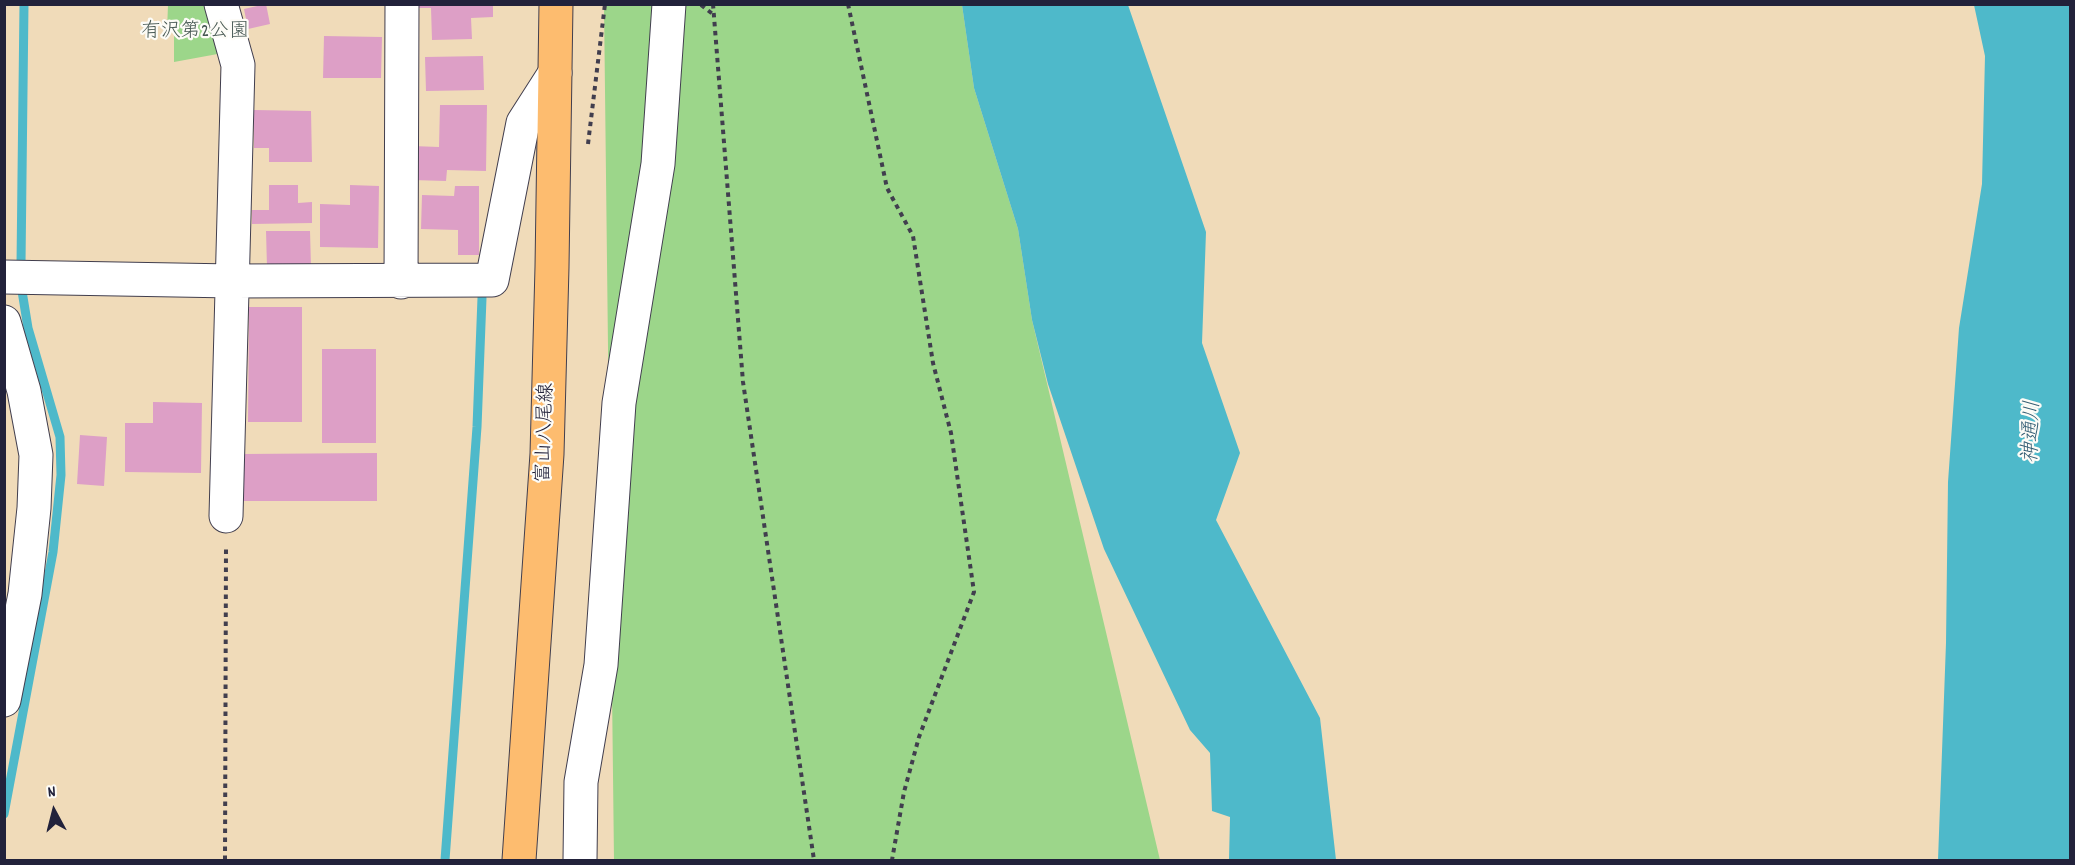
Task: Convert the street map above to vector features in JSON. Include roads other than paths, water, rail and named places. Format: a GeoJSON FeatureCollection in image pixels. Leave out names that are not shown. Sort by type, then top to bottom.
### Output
{"type":"FeatureCollection","features":[{"type":"Feature","properties":{"kind":"main road","name":"富山八尾線"},"geometry":{"type":"LineString","coordinates":[[519,861],[547,454],[556,4]]}},
{"type":"Feature","properties":{"kind":"street"},"geometry":{"type":"LineString","coordinates":[[221,4],[238,65],[226,516]]}},
{"type":"Feature","properties":{"kind":"street"},"geometry":{"type":"LineString","coordinates":[[401,282],[402,4]]}},
{"type":"Feature","properties":{"kind":"street"},"geometry":{"type":"LineString","coordinates":[[580,861],[581,782],[601,665],[619,403],[658,164],[669,4]]}},
{"type":"Feature","properties":{"kind":"street"},"geometry":{"type":"LineString","coordinates":[[4,277],[233,281],[492,280],[523,123],[555,73]]}},
{"type":"Feature","properties":{"kind":"street"},"geometry":{"type":"LineString","coordinates":[[4,322],[24,390],[36,455],[34,508],[25,594],[4,700]]}},
{"type":"Feature","properties":{"kind":"water"},"geometry":{"type":"Polygon","coordinates":[[[962,5],[1128,5],[1206,232],[1202,343],[1240,453],[1216,520],[1320,718],[1336,860],[1229,860],[1230,817],[1212,811],[1210,753],[1190,730],[1104,549],[1048,384],[1032,320],[1018,229],[974,88],[962,5]]]}},
{"type":"Feature","properties":{"kind":"water","name":"神通川"},"geometry":{"type":"Polygon","coordinates":[[[1974,5],[2070,5],[2070,860],[1938,860],[1946,643],[1948,482],[1959,328],[1982,184],[1985,56],[1974,5]]]}},
{"type":"Feature","properties":{"kind":"waterway"},"geometry":{"type":"LineString","coordinates":[[21,264],[24,4]]}},
{"type":"Feature","properties":{"kind":"waterway"},"geometry":{"type":"LineString","coordinates":[[4,814],[53,552],[61,475],[60,437],[28,328],[22,291]]}},
{"type":"Feature","properties":{"kind":"waterway"},"geometry":{"type":"LineString","coordinates":[[445,860],[477,427],[482,298]]}},
{"type":"Feature","properties":{"kind":"park label","name":"有沢第2公園"},"geometry":{"type":"Point","coordinates":[195,33]}}]}
